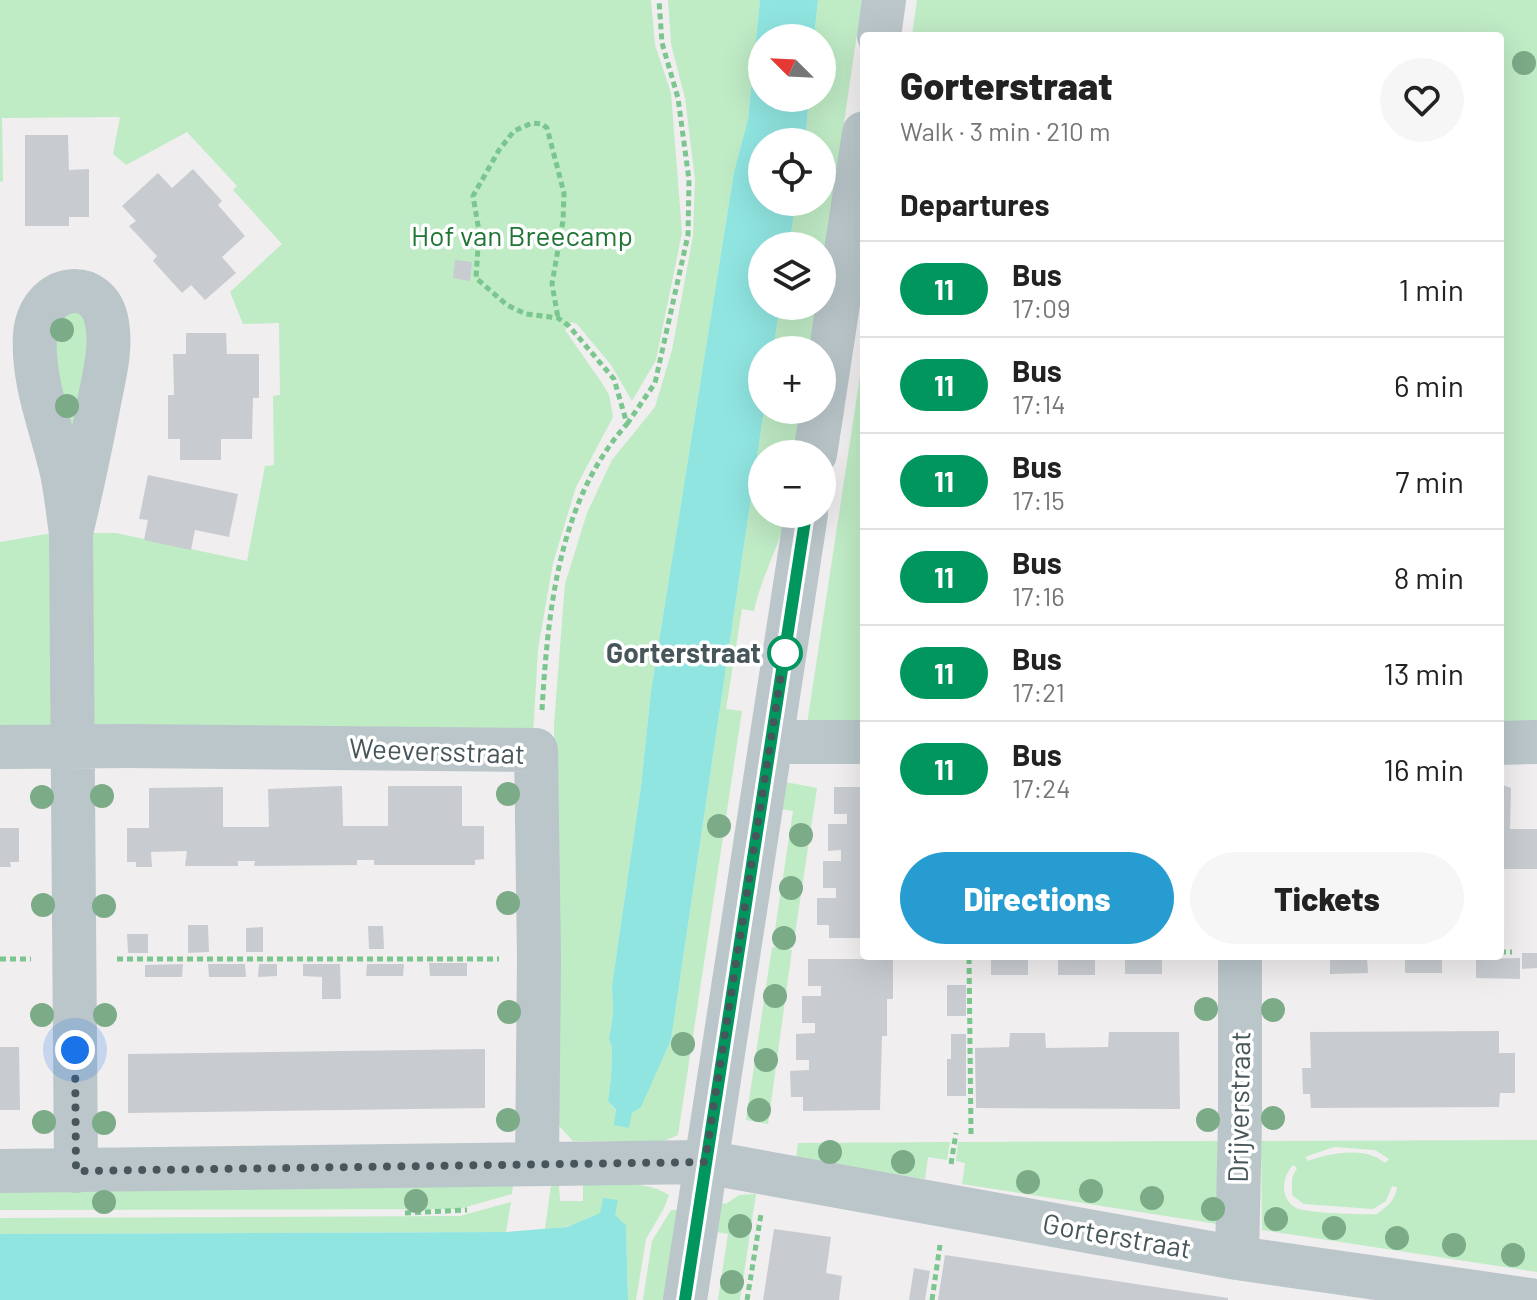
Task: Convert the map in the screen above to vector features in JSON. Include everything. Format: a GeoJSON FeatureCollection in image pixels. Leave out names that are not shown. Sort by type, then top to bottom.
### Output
{"type":"FeatureCollection","features":[{"type":"Feature","properties":{"kind":"street"},"geometry":{"type":"LineString","coordinates":[[880,32],[884,0]]}},
{"type":"Feature","properties":{"kind":"street"},"geometry":{"type":"LineString","coordinates":[[833,336],[860,159]]}},
{"type":"Feature","properties":{"kind":"street"},"geometry":{"type":"LineString","coordinates":[[685,1300],[804,528]]}},
{"type":"Feature","properties":{"kind":"street"},"geometry":{"type":"LineString","coordinates":[[71,533],[76,1171]]}},
{"type":"Feature","properties":{"kind":"street"},"geometry":{"type":"LineString","coordinates":[[771,742],[860,742]]}},
{"type":"Feature","properties":{"kind":"street"},"geometry":{"type":"LineString","coordinates":[[1504,743],[1537,742]]}},
{"type":"Feature","properties":{"kind":"street","name":"Weeversstraat"},"geometry":{"type":"LineString","coordinates":[[0,747],[536,750],[539,959],[537,1163]]}},
{"type":"Feature","properties":{"kind":"street","name":"Drijverstraat"},"geometry":{"type":"LineString","coordinates":[[1237,1258],[1240,960]]}},
{"type":"Feature","properties":{"kind":"street"},"geometry":{"type":"LineString","coordinates":[[0,1171],[705,1162]]}},
{"type":"Feature","properties":{"kind":"street","name":"Gorterstraat"},"geometry":{"type":"LineString","coordinates":[[705,1162],[1237,1258],[1530,1300]]}},
{"type":"Feature","properties":{"kind":"path"},"geometry":{"type":"LineString","coordinates":[[536,750],[541,727],[548,627],[571,521],[592,475],[655,383],[688,235],[687,166],[678,98],[662,43],[659,0]]}},
{"type":"Feature","properties":{"kind":"path"},"geometry":{"type":"LineString","coordinates":[[558,318],[552,284],[563,221],[564,193],[547,128],[532,123],[514,131],[499,150],[473,196],[479,231],[476,278],[507,305],[526,314],[558,318],[569,326],[614,379],[627,424]]}},
{"type":"Feature","properties":{"kind":"path"},"geometry":{"type":"LineString","coordinates":[[1504,952],[1512,952]]}},
{"type":"Feature","properties":{"kind":"path"},"geometry":{"type":"LineString","coordinates":[[0,959],[539,959]]}},
{"type":"Feature","properties":{"kind":"path"},"geometry":{"type":"LineString","coordinates":[[969,960],[971,1134]]}},
{"type":"Feature","properties":{"kind":"path"},"geometry":{"type":"LineString","coordinates":[[747,1300],[759,1219],[775,1175]]}},
{"type":"Feature","properties":{"kind":"green space","name":"Hof van Breecamp"},"geometry":{"type":"Polygon","coordinates":[[[0,0],[651,0],[655,45],[671,93],[682,233],[656,360],[632,401],[611,365],[577,324],[571,322],[565,330],[609,395],[613,417],[576,487],[553,563],[538,649],[533,735],[90,735],[88,533],[116,533],[247,561],[265,466],[274,465],[273,396],[280,395],[279,323],[243,324],[230,292],[282,244],[233,190],[237,186],[187,132],[126,165],[113,154],[120,117],[2,118],[3,181],[0,182],[0,0]]]}},
{"type":"Feature","properties":{"kind":"green space"},"geometry":{"type":"Polygon","coordinates":[[[668,0],[760,0],[758,24],[748,24],[748,119],[734,172],[651,691],[641,786],[612,985],[608,1101],[629,1127],[632,1112],[642,1103],[671,1040],[748,518],[748,528],[782,528],[754,611],[742,609],[726,709],[742,711],[678,1135],[664,1141],[573,1141],[559,1126],[554,724],[565,584],[587,513],[612,460],[655,407],[672,350],[693,236],[695,180],[685,98],[671,44],[668,0]]]}},
{"type":"Feature","properties":{"kind":"green space"},"geometry":{"type":"Polygon","coordinates":[[[818,0],[862,0],[836,177],[836,128],[806,128],[808,112],[836,112],[836,24],[815,24],[818,0]]]}},
{"type":"Feature","properties":{"kind":"green space"},"geometry":{"type":"Polygon","coordinates":[[[917,0],[1537,0],[1537,731],[1504,731],[1504,32],[913,32],[917,0]]]}},
{"type":"Feature","properties":{"kind":"green space"},"geometry":{"type":"Polygon","coordinates":[[[794,216],[830,216],[828,232],[791,232],[794,216]]]}},
{"type":"Feature","properties":{"kind":"green space"},"geometry":{"type":"Polygon","coordinates":[[[68,308],[87,314],[89,382],[75,447],[49,346],[68,308]]]}},
{"type":"Feature","properties":{"kind":"green space"},"geometry":{"type":"Polygon","coordinates":[[[778,320],[815,320],[812,336],[775,336],[778,320]]]}},
{"type":"Feature","properties":{"kind":"green space"},"geometry":{"type":"Polygon","coordinates":[[[860,376],[860,733],[807,724],[860,376]]]}},
{"type":"Feature","properties":{"kind":"green space"},"geometry":{"type":"Polygon","coordinates":[[[762,424],[799,424],[797,440],[760,440],[762,424]]]}},
{"type":"Feature","properties":{"kind":"green space"},"geometry":{"type":"Polygon","coordinates":[[[52,533],[54,736],[0,736],[0,542],[52,533]]]}},
{"type":"Feature","properties":{"kind":"green space"},"geometry":{"type":"Polygon","coordinates":[[[785,782],[817,788],[793,947],[773,943],[793,811],[781,809],[785,782]]]}},
{"type":"Feature","properties":{"kind":"green space"},"geometry":{"type":"Polygon","coordinates":[[[772,947],[792,950],[768,1124],[746,1120],[772,947]]]}},
{"type":"Feature","properties":{"kind":"green space"},"geometry":{"type":"Polygon","coordinates":[[[1537,1140],[1537,1272],[1262,1230],[1261,1141],[1537,1140]],[[1334,1147],[1305,1157],[1308,1161],[1358,1153],[1368,1154],[1385,1163],[1389,1159],[1375,1150],[1334,1147]],[[1293,1165],[1286,1175],[1285,1193],[1291,1204],[1302,1210],[1377,1214],[1395,1195],[1397,1187],[1392,1186],[1386,1201],[1373,1209],[1304,1204],[1292,1195],[1292,1178],[1297,1168],[1293,1165]]]}},
{"type":"Feature","properties":{"kind":"green space"},"geometry":{"type":"Polygon","coordinates":[[[1221,1141],[1217,1224],[962,1184],[965,1163],[956,1161],[958,1142],[1221,1141]]]}},
{"type":"Feature","properties":{"kind":"green space"},"geometry":{"type":"Polygon","coordinates":[[[950,1142],[947,1160],[928,1157],[925,1179],[796,1159],[798,1143],[950,1142]]]}},
{"type":"Feature","properties":{"kind":"green space"},"geometry":{"type":"Polygon","coordinates":[[[551,1185],[559,1185],[560,1201],[583,1201],[583,1185],[638,1185],[669,1195],[646,1239],[636,1300],[628,1300],[626,1225],[612,1215],[599,1214],[569,1226],[545,1229],[551,1185]]]}},
{"type":"Feature","properties":{"kind":"green space"},"geometry":{"type":"Polygon","coordinates":[[[513,1186],[512,1194],[459,1209],[0,1210],[0,1188],[513,1186]]]}},
{"type":"Feature","properties":{"kind":"green space"},"geometry":{"type":"Polygon","coordinates":[[[756,1194],[740,1300],[718,1300],[728,1234],[717,1232],[721,1203],[726,1204],[739,1195],[756,1194]]]}},
{"type":"Feature","properties":{"kind":"green space"},"geometry":{"type":"Polygon","coordinates":[[[511,1202],[506,1232],[0,1234],[0,1218],[460,1216],[511,1202]]]}},
{"type":"Feature","properties":{"kind":"green space"},"geometry":{"type":"Polygon","coordinates":[[[671,1210],[679,1210],[666,1300],[643,1300],[652,1241],[671,1210]]]}},
{"type":"Feature","properties":{"kind":"water"},"geometry":{"type":"Polygon","coordinates":[[[760,0],[818,0],[815,24],[758,24],[760,0]]]}},
{"type":"Feature","properties":{"kind":"water"},"geometry":{"type":"Polygon","coordinates":[[[749,112],[808,112],[806,128],[748,128],[748,216],[794,216],[791,232],[748,232],[748,320],[778,320],[775,336],[748,336],[748,424],[762,424],[760,440],[748,440],[748,518],[671,1040],[641,1107],[632,1113],[629,1128],[614,1125],[616,1110],[608,1101],[612,985],[641,786],[651,691],[734,172],[749,112]]]}},
{"type":"Feature","properties":{"kind":"water"},"geometry":{"type":"Polygon","coordinates":[[[603,1198],[618,1200],[615,1215],[626,1225],[628,1300],[0,1300],[0,1234],[506,1232],[567,1227],[600,1213],[603,1198]]]}},
{"type":"Feature","properties":{"kind":"building"},"geometry":{"type":"Polygon","coordinates":[[[25,135],[68,135],[69,170],[89,169],[89,217],[69,217],[69,226],[25,226],[25,135]]]}},
{"type":"Feature","properties":{"kind":"building"},"geometry":{"type":"Polygon","coordinates":[[[193,169],[222,201],[218,205],[245,236],[222,257],[236,273],[205,300],[191,285],[182,293],[153,261],[157,256],[129,226],[136,221],[122,206],[158,173],[172,188],[193,169]]]}},
{"type":"Feature","properties":{"kind":"building"},"geometry":{"type":"Polygon","coordinates":[[[455,260],[472,262],[470,281],[453,278],[455,260]]]}},
{"type":"Feature","properties":{"kind":"building"},"geometry":{"type":"Polygon","coordinates":[[[186,333],[226,333],[227,354],[259,354],[259,398],[253,398],[252,439],[221,439],[221,460],[180,460],[180,439],[168,439],[168,395],[174,395],[173,354],[186,354],[186,333]]]}},
{"type":"Feature","properties":{"kind":"building"},"geometry":{"type":"Polygon","coordinates":[[[148,475],[238,494],[229,537],[195,530],[191,550],[144,540],[148,520],[139,519],[148,475]]]}},
{"type":"Feature","properties":{"kind":"building"},"geometry":{"type":"Polygon","coordinates":[[[1504,785],[1511,788],[1510,829],[1537,829],[1537,869],[1504,869],[1504,785]]]}},
{"type":"Feature","properties":{"kind":"building"},"geometry":{"type":"Polygon","coordinates":[[[342,786],[343,826],[388,826],[388,786],[462,786],[462,826],[484,826],[484,859],[475,860],[475,865],[374,865],[374,860],[357,860],[357,865],[254,866],[255,861],[238,861],[238,866],[185,866],[187,851],[151,852],[152,867],[136,867],[136,862],[127,862],[127,828],[149,828],[149,788],[223,787],[223,827],[269,827],[268,789],[342,786]]]}},
{"type":"Feature","properties":{"kind":"building"},"geometry":{"type":"Polygon","coordinates":[[[834,787],[860,787],[860,938],[829,938],[829,925],[817,925],[817,898],[836,898],[836,888],[823,888],[823,861],[841,861],[841,850],[828,851],[828,824],[847,824],[847,814],[834,814],[834,787]]]}},
{"type":"Feature","properties":{"kind":"building"},"geometry":{"type":"Polygon","coordinates":[[[0,828],[19,828],[19,862],[10,862],[11,867],[0,867],[0,828]]]}},
{"type":"Feature","properties":{"kind":"building"},"geometry":{"type":"Polygon","coordinates":[[[188,925],[208,925],[209,952],[188,953],[188,925]]]}},
{"type":"Feature","properties":{"kind":"building"},"geometry":{"type":"Polygon","coordinates":[[[368,926],[383,926],[384,949],[369,949],[368,926]]]}},
{"type":"Feature","properties":{"kind":"building"},"geometry":{"type":"Polygon","coordinates":[[[263,927],[263,952],[246,952],[246,928],[263,927]]]}},
{"type":"Feature","properties":{"kind":"building"},"geometry":{"type":"Polygon","coordinates":[[[127,934],[148,934],[148,953],[128,953],[127,934]]]}},
{"type":"Feature","properties":{"kind":"building"},"geometry":{"type":"Polygon","coordinates":[[[1522,953],[1537,953],[1537,968],[1522,969],[1522,953]]]}},
{"type":"Feature","properties":{"kind":"building"},"geometry":{"type":"Polygon","coordinates":[[[1520,958],[1520,979],[1476,978],[1476,960],[1520,958]]]}},
{"type":"Feature","properties":{"kind":"building"},"geometry":{"type":"Polygon","coordinates":[[[808,959],[893,960],[893,999],[887,999],[887,1036],[882,1036],[880,1110],[803,1111],[803,1097],[791,1097],[790,1071],[809,1070],[809,1060],[796,1060],[796,1034],[815,1033],[815,1023],[802,1023],[802,996],[821,996],[821,986],[808,986],[808,959]]]}},
{"type":"Feature","properties":{"kind":"building"},"geometry":{"type":"Polygon","coordinates":[[[991,960],[1028,960],[1028,975],[991,975],[991,960]]]}},
{"type":"Feature","properties":{"kind":"building"},"geometry":{"type":"Polygon","coordinates":[[[1058,960],[1095,960],[1095,975],[1058,975],[1058,960]]]}},
{"type":"Feature","properties":{"kind":"building"},"geometry":{"type":"Polygon","coordinates":[[[1125,960],[1162,960],[1162,974],[1125,974],[1125,960]]]}},
{"type":"Feature","properties":{"kind":"building"},"geometry":{"type":"Polygon","coordinates":[[[1330,960],[1367,960],[1368,973],[1330,974],[1330,960]]]}},
{"type":"Feature","properties":{"kind":"building"},"geometry":{"type":"Polygon","coordinates":[[[1405,960],[1442,960],[1442,973],[1405,973],[1405,960]]]}},
{"type":"Feature","properties":{"kind":"building"},"geometry":{"type":"Polygon","coordinates":[[[429,963],[467,963],[467,976],[430,976],[429,963]]]}},
{"type":"Feature","properties":{"kind":"building"},"geometry":{"type":"Polygon","coordinates":[[[183,964],[182,977],[145,977],[145,965],[183,964]]]}},
{"type":"Feature","properties":{"kind":"building"},"geometry":{"type":"Polygon","coordinates":[[[208,964],[245,964],[246,977],[209,977],[208,964]]]}},
{"type":"Feature","properties":{"kind":"building"},"geometry":{"type":"Polygon","coordinates":[[[259,964],[277,964],[277,976],[258,977],[259,964]]]}},
{"type":"Feature","properties":{"kind":"building"},"geometry":{"type":"Polygon","coordinates":[[[303,964],[340,964],[341,999],[322,999],[322,977],[303,976],[303,964]]]}},
{"type":"Feature","properties":{"kind":"building"},"geometry":{"type":"Polygon","coordinates":[[[367,964],[404,964],[403,976],[366,976],[367,964]]]}},
{"type":"Feature","properties":{"kind":"building"},"geometry":{"type":"Polygon","coordinates":[[[947,985],[966,985],[966,1016],[947,1016],[947,985]]]}},
{"type":"Feature","properties":{"kind":"building"},"geometry":{"type":"Polygon","coordinates":[[[1499,1031],[1499,1053],[1515,1053],[1515,1093],[1500,1093],[1499,1107],[1311,1108],[1310,1094],[1303,1094],[1302,1068],[1311,1068],[1310,1032],[1499,1031]]]}},
{"type":"Feature","properties":{"kind":"building"},"geometry":{"type":"Polygon","coordinates":[[[1109,1032],[1179,1032],[1180,1109],[976,1108],[975,1048],[1009,1047],[1010,1033],[1045,1033],[1046,1048],[1108,1047],[1109,1032]]]}},
{"type":"Feature","properties":{"kind":"building"},"geometry":{"type":"Polygon","coordinates":[[[951,1034],[966,1034],[966,1096],[947,1096],[951,1034]]]}},
{"type":"Feature","properties":{"kind":"building"},"geometry":{"type":"Polygon","coordinates":[[[0,1047],[19,1047],[20,1110],[0,1110],[0,1047]]]}},
{"type":"Feature","properties":{"kind":"building"},"geometry":{"type":"Polygon","coordinates":[[[485,1049],[485,1108],[128,1113],[128,1054],[485,1049]]]}},
{"type":"Feature","properties":{"kind":"building"},"geometry":{"type":"Polygon","coordinates":[[[774,1229],[831,1237],[826,1273],[842,1276],[839,1300],[763,1300],[774,1229]]]}},
{"type":"Feature","properties":{"kind":"building"},"geometry":{"type":"Polygon","coordinates":[[[945,1255],[1228,1298],[1228,1300],[938,1300],[945,1255]]]}},
{"type":"Feature","properties":{"kind":"building"},"geometry":{"type":"Polygon","coordinates":[[[914,1268],[930,1271],[925,1300],[909,1300],[914,1268]]]}},
{"type":"Feature","properties":{"kind":"bus line","name":"11"},"geometry":{"type":"LineString","coordinates":[[685,1300],[804,528]]}},
{"type":"Feature","properties":{"kind":"place","name":"Gorterstraat"},"geometry":{"type":"Point","coordinates":[785,653]}},
{"type":"Feature","properties":{"kind":"route"},"geometry":{"type":"LineString","coordinates":[[75,1050],[76,1171],[705,1162],[785,649],[785,653]]}}]}
